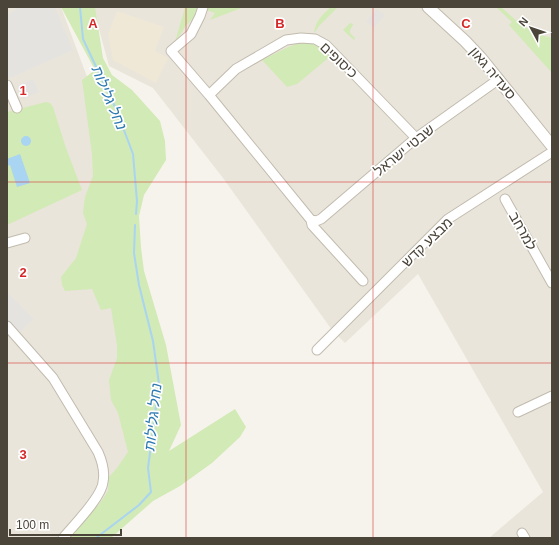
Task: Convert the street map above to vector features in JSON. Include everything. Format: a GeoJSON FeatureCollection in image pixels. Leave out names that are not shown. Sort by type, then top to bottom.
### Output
{"type":"FeatureCollection","features":[{"type":"Feature","properties":{"kind":"street"},"geometry":{"type":"LineString","coordinates":[[203,7],[191,34],[171,51],[209,95],[310,220],[312,225],[363,281]]}},
{"type":"Feature","properties":{"kind":"street","name":"סעדיה גאון"},"geometry":{"type":"LineString","coordinates":[[428,7],[481,58],[552,146]]}},
{"type":"Feature","properties":{"kind":"street","name":"כיסופים"},"geometry":{"type":"LineString","coordinates":[[209,95],[236,69],[286,40],[301,38],[315,39],[326,45],[416,138]]}},
{"type":"Feature","properties":{"kind":"street","name":"שבטי ישראל"},"geometry":{"type":"LineString","coordinates":[[310,220],[321,219],[416,138],[499,79]]}},
{"type":"Feature","properties":{"kind":"street"},"geometry":{"type":"LineString","coordinates":[[7,85],[17,108]]}},
{"type":"Feature","properties":{"kind":"street","name":"מבצע קדש"},"geometry":{"type":"LineString","coordinates":[[317,350],[448,219],[552,152]]}},
{"type":"Feature","properties":{"kind":"street","name":"למרחב"},"geometry":{"type":"LineString","coordinates":[[505,199],[552,283]]}},
{"type":"Feature","properties":{"kind":"street"},"geometry":{"type":"LineString","coordinates":[[7,243],[25,238]]}},
{"type":"Feature","properties":{"kind":"street"},"geometry":{"type":"LineString","coordinates":[[7,326],[53,378],[102,460],[104,483],[98,496],[63,538]]}},
{"type":"Feature","properties":{"kind":"street"},"geometry":{"type":"LineString","coordinates":[[518,412],[552,396]]}},
{"type":"Feature","properties":{"kind":"shaded area"},"geometry":{"type":"Polygon","coordinates":[[[7,7],[61,7],[108,133],[139,495],[87,538],[7,538],[7,7]]]}},
{"type":"Feature","properties":{"kind":"shaded area"},"geometry":{"type":"Polygon","coordinates":[[[19,7],[55,7],[73,50],[8,79],[7,15],[19,7]]]}},
{"type":"Feature","properties":{"kind":"shaded area"},"geometry":{"type":"Polygon","coordinates":[[[93,7],[552,7],[552,538],[489,538],[543,492],[418,274],[345,343],[332,330],[223,178],[153,88],[109,66],[93,7]]]}},
{"type":"Feature","properties":{"kind":"shaded area"},"geometry":{"type":"Polygon","coordinates":[[[377,9],[385,15],[374,28],[366,21],[377,9]]]}},
{"type":"Feature","properties":{"kind":"shaded area"},"geometry":{"type":"Polygon","coordinates":[[[117,11],[164,27],[155,51],[168,58],[156,83],[113,60],[108,34],[117,11]]]}},
{"type":"Feature","properties":{"kind":"shaded area"},"geometry":{"type":"Polygon","coordinates":[[[33,79],[39,92],[23,99],[17,86],[33,79]]]}},
{"type":"Feature","properties":{"kind":"shaded area"},"geometry":{"type":"Polygon","coordinates":[[[7,292],[34,319],[19,333],[7,320],[7,292]]]}},
{"type":"Feature","properties":{"kind":"green space"},"geometry":{"type":"Polygon","coordinates":[[[61,7],[95,7],[103,58],[112,75],[132,90],[160,121],[165,141],[166,160],[144,195],[139,216],[144,271],[166,345],[181,425],[169,451],[235,409],[246,427],[240,437],[212,463],[180,486],[153,501],[111,538],[67,538],[100,503],[108,491],[109,477],[128,452],[118,413],[111,400],[109,380],[117,358],[117,345],[111,308],[101,310],[92,289],[65,291],[62,285],[61,277],[76,258],[87,224],[83,213],[85,197],[93,176],[92,154],[82,80],[95,70],[61,7]]]}},
{"type":"Feature","properties":{"kind":"green space"},"geometry":{"type":"Polygon","coordinates":[[[185,7],[197,7],[194,17],[175,42],[185,7]]]}},
{"type":"Feature","properties":{"kind":"green space"},"geometry":{"type":"Polygon","coordinates":[[[207,7],[244,7],[210,20],[215,13],[206,10],[207,7]]]}},
{"type":"Feature","properties":{"kind":"green space"},"geometry":{"type":"Polygon","coordinates":[[[329,7],[337,8],[314,32],[321,16],[329,9],[329,7]]]}},
{"type":"Feature","properties":{"kind":"green space"},"geometry":{"type":"Polygon","coordinates":[[[496,7],[501,7],[519,23],[537,34],[552,38],[552,73],[509,25],[512,22],[496,7]]]}},
{"type":"Feature","properties":{"kind":"green space"},"geometry":{"type":"Polygon","coordinates":[[[350,23],[353,24],[350,33],[355,38],[354,40],[343,30],[350,23]]]}},
{"type":"Feature","properties":{"kind":"green space"},"geometry":{"type":"Polygon","coordinates":[[[300,43],[319,43],[332,55],[297,84],[287,87],[262,60],[288,47],[300,43]]]}},
{"type":"Feature","properties":{"kind":"green space"},"geometry":{"type":"Polygon","coordinates":[[[46,102],[50,103],[53,107],[66,148],[82,190],[7,225],[7,112],[46,102]]]}},
{"type":"Feature","properties":{"kind":"water"},"geometry":{"type":"Polygon","coordinates":[[[24,136],[28,136],[30,137],[30,145],[24,146],[21,143],[21,139],[24,136]]]}},
{"type":"Feature","properties":{"kind":"water"},"geometry":{"type":"Polygon","coordinates":[[[20,154],[30,183],[17,187],[10,165],[7,166],[7,159],[20,154]]]}},
{"type":"Feature","properties":{"kind":"waterway","name":"נחל גלילות"},"geometry":{"type":"LineString","coordinates":[[80,7],[83,39],[116,109],[133,154],[137,201],[136,214]]}},
{"type":"Feature","properties":{"kind":"waterway","name":"נחל גלילות"},"geometry":{"type":"LineString","coordinates":[[96,538],[139,505],[151,492],[148,468],[159,384],[153,341],[139,285],[134,253],[135,225]]}}]}
